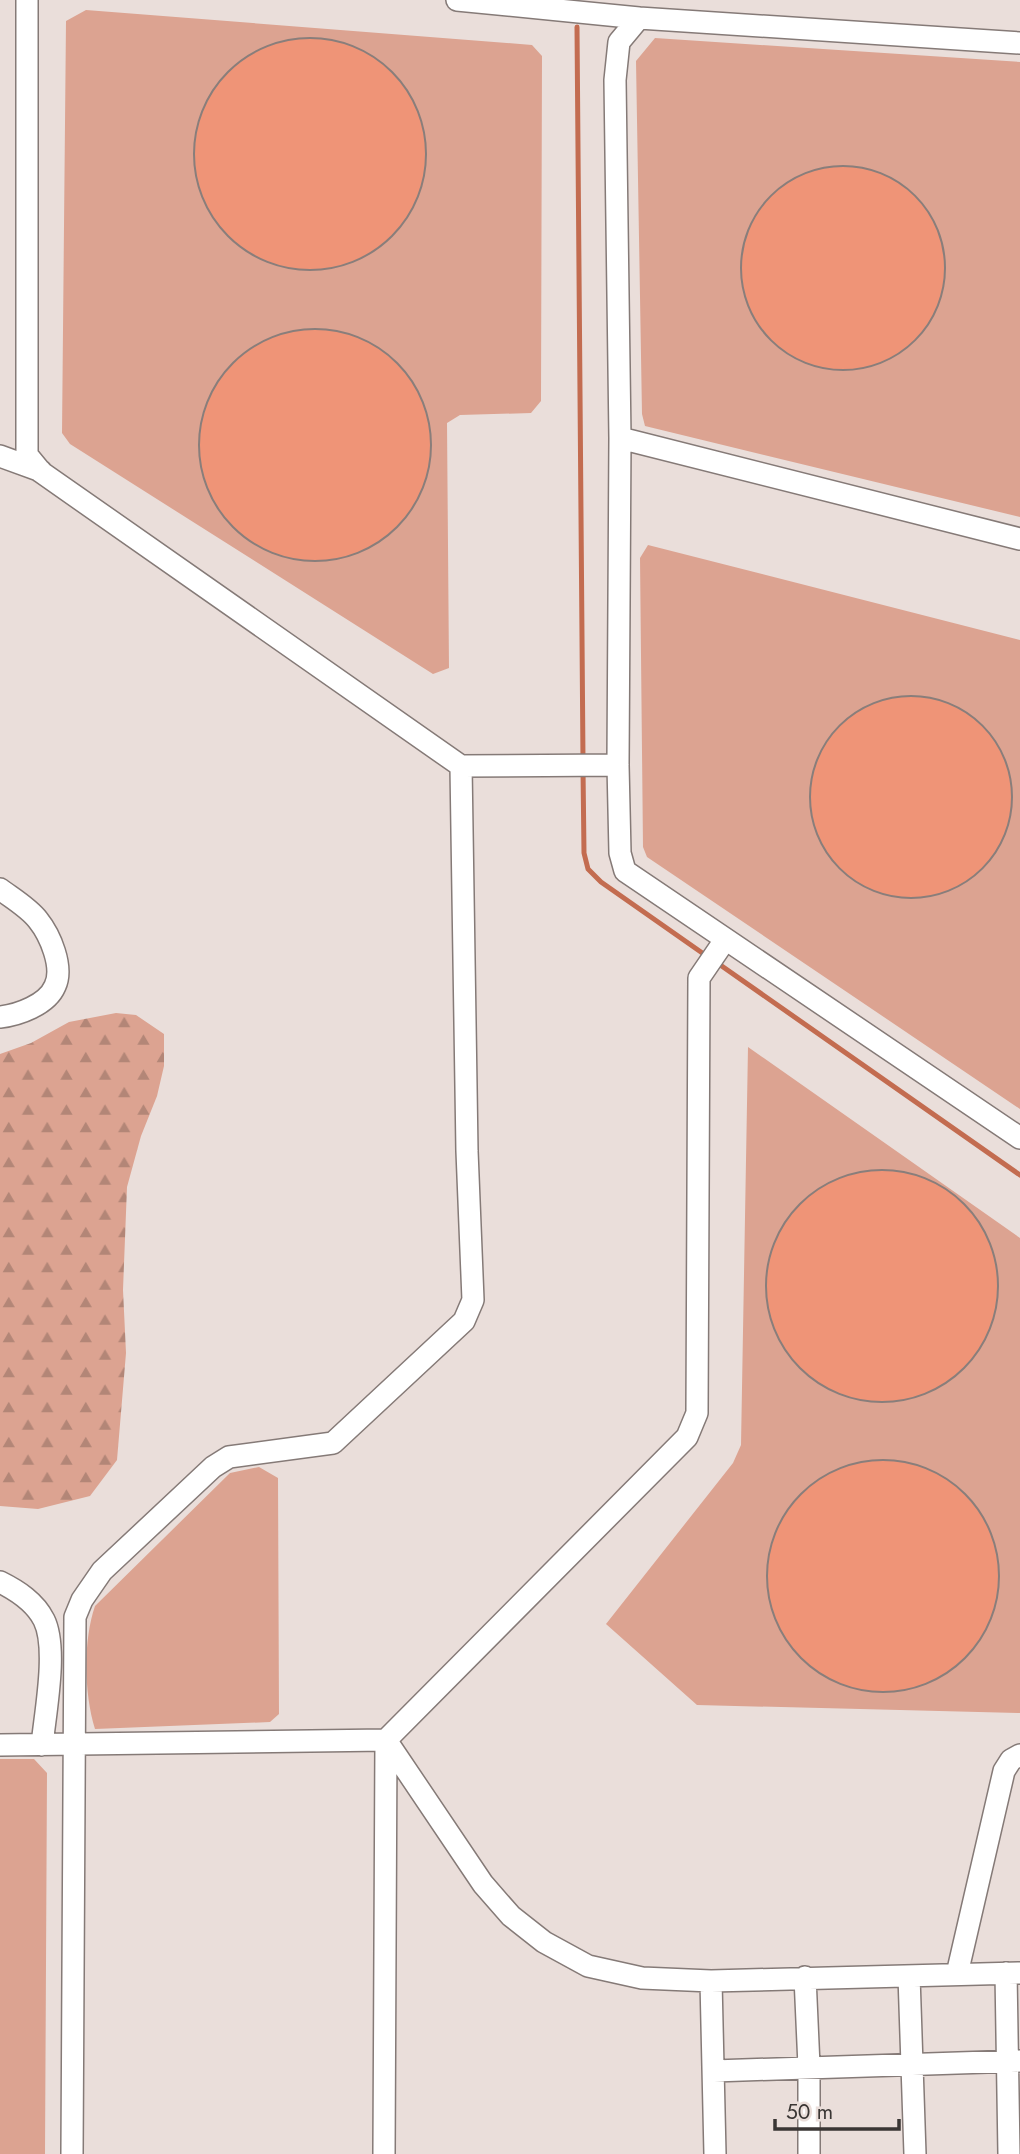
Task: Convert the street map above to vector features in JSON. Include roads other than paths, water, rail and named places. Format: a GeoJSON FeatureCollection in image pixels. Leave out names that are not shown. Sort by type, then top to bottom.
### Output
{"type":"FeatureCollection","features":[{"type":"Feature","properties":{"kind":"lane"},"geometry":{"type":"LineString","coordinates":[[27,0],[27,455],[41,471],[461,766],[618,765]]}},
{"type":"Feature","properties":{"kind":"lane"},"geometry":{"type":"LineString","coordinates":[[457,0],[639,18],[1020,43]]}},
{"type":"Feature","properties":{"kind":"lane"},"geometry":{"type":"LineString","coordinates":[[639,18],[619,42],[615,80],[620,438],[618,765],[620,853],[625,871],[1020,1138]]}},
{"type":"Feature","properties":{"kind":"lane"},"geometry":{"type":"LineString","coordinates":[[620,438],[1020,539]]}},
{"type":"Feature","properties":{"kind":"lane"},"geometry":{"type":"LineString","coordinates":[[0,456],[41,471]]}},
{"type":"Feature","properties":{"kind":"lane"},"geometry":{"type":"LineString","coordinates":[[72,2154],[75,1617],[82,1600],[102,1571],[213,1467],[229,1457],[333,1443],[464,1321],[473,1300],[467,1151],[461,766]]}},
{"type":"Feature","properties":{"kind":"lane"},"geometry":{"type":"LineString","coordinates":[[0,889],[37,917],[51,940],[57,964],[55,986],[40,1003],[16,1015],[0,1017]]}},
{"type":"Feature","properties":{"kind":"lane"},"geometry":{"type":"LineString","coordinates":[[384,2154],[386,1741],[687,1437],[697,1413],[699,978],[724,940]]}},
{"type":"Feature","properties":{"kind":"lane"},"geometry":{"type":"LineString","coordinates":[[0,1582],[21,1592],[33,1605],[45,1621],[50,1639],[42,1745]]}},
{"type":"Feature","properties":{"kind":"lane"},"geometry":{"type":"LineString","coordinates":[[0,1745],[386,1741]]}},
{"type":"Feature","properties":{"kind":"lane"},"geometry":{"type":"LineString","coordinates":[[386,1741],[484,1884],[510,1916],[544,1942],[587,1966],[642,1978],[711,1981],[1013,1973],[1014,2061],[1007,2154],[1020,2154]]}},
{"type":"Feature","properties":{"kind":"lane"},"geometry":{"type":"LineString","coordinates":[[957,1973],[1004,1771],[1011,1760],[1020,1755]]}},
{"type":"Feature","properties":{"kind":"lane"},"geometry":{"type":"LineString","coordinates":[[909,1976],[915,2154]]}},
{"type":"Feature","properties":{"kind":"lane"},"geometry":{"type":"LineString","coordinates":[[805,1977],[809,2154]]}},
{"type":"Feature","properties":{"kind":"lane"},"geometry":{"type":"LineString","coordinates":[[711,1981],[715,2154]]}},
{"type":"Feature","properties":{"kind":"lane"},"geometry":{"type":"LineString","coordinates":[[713,2071],[1014,2061]]}},
{"type":"Feature","properties":{"kind":"waterway"},"geometry":{"type":"LineString","coordinates":[[577,27],[583,759]]}},
{"type":"Feature","properties":{"kind":"waterway"},"geometry":{"type":"LineString","coordinates":[[583,769],[584,853],[588,869],[601,882],[708,957]]}},
{"type":"Feature","properties":{"kind":"waterway"},"geometry":{"type":"LineString","coordinates":[[716,962],[1020,1175]]}}]}
